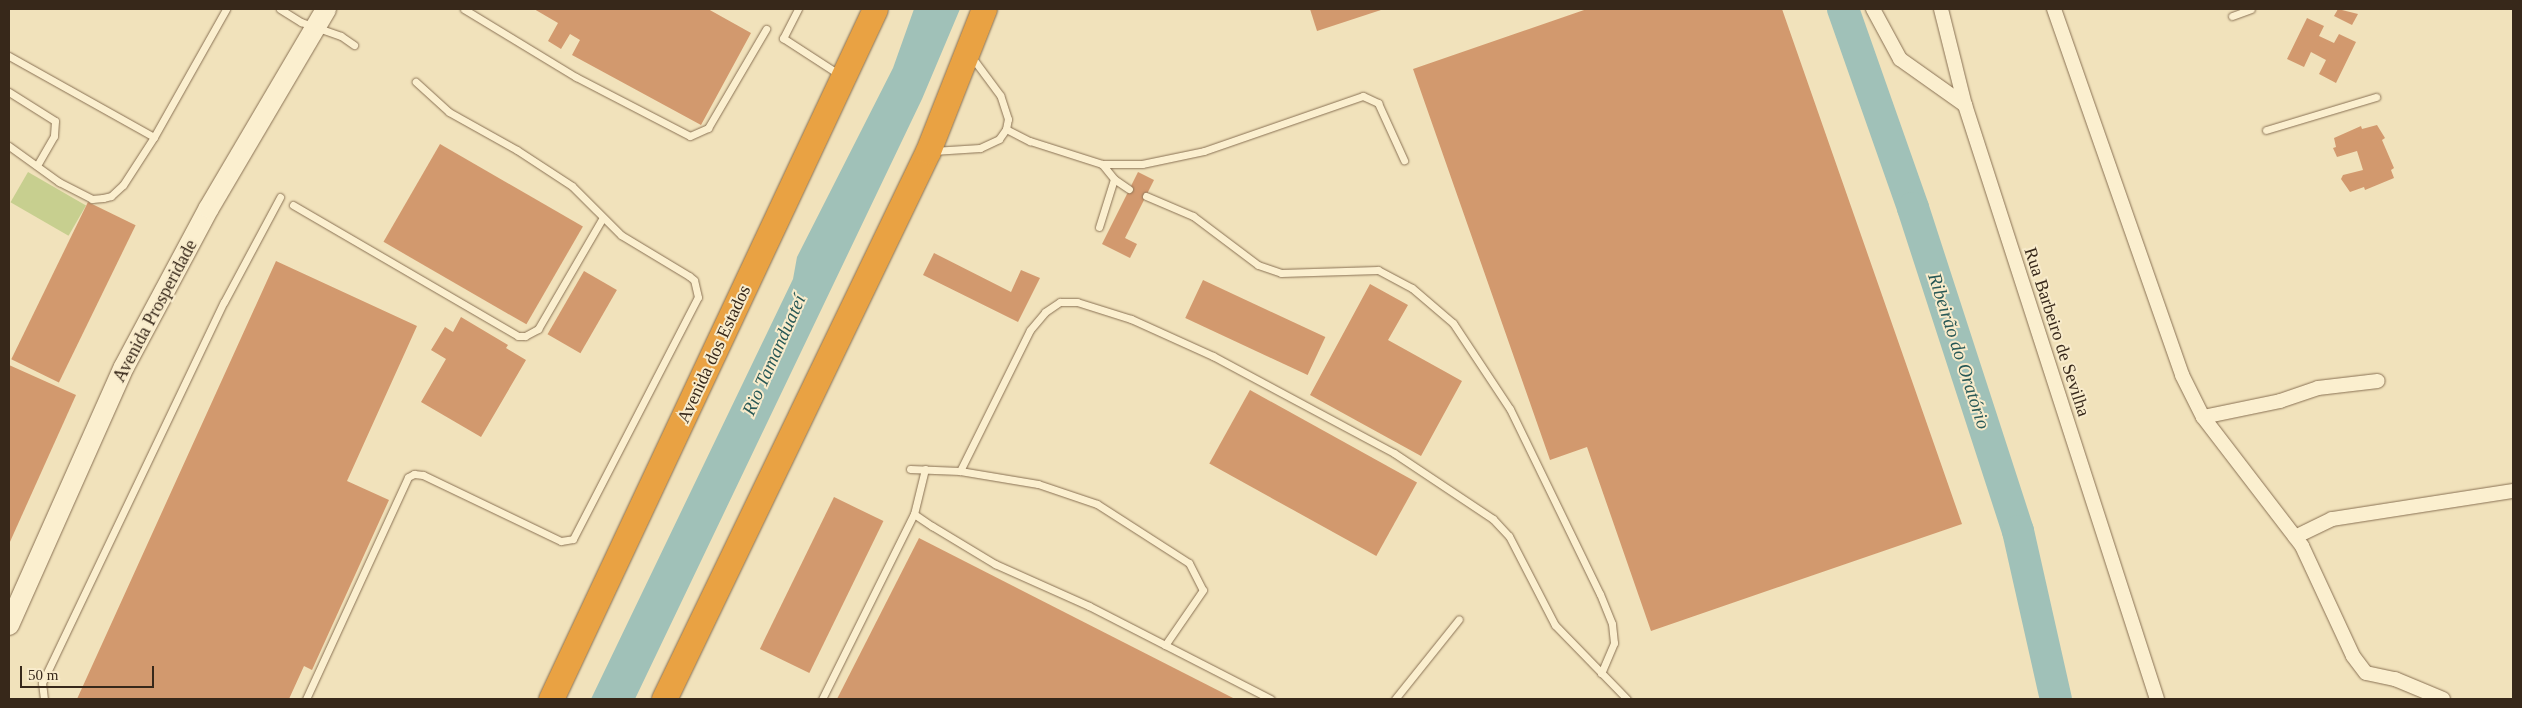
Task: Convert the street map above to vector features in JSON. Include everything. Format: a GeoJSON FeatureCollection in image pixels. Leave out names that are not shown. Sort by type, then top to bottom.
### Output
{"type":"FeatureCollection","features":[{"type":"Feature","properties":{"kind":"highway","name":"Avenida dos Estados"},"geometry":{"type":"LineString","coordinates":[[551,699],[845,78],[875,9]]}},
{"type":"Feature","properties":{"kind":"highway"},"geometry":{"type":"LineString","coordinates":[[664,699],[928,151],[984,9]]}},
{"type":"Feature","properties":{"kind":"main road","name":"Avenida Prosperidade"},"geometry":{"type":"LineString","coordinates":[[9,625],[124,367],[209,208],[326,9]]}},
{"type":"Feature","properties":{"kind":"street"},"geometry":{"type":"LineString","coordinates":[[1873,9],[1900,59],[1965,105]]}},
{"type":"Feature","properties":{"kind":"street","name":"Rua Barbeiro de Sevilha"},"geometry":{"type":"LineString","coordinates":[[1941,9],[1965,105],[2157,699]]}},
{"type":"Feature","properties":{"kind":"street"},"geometry":{"type":"LineString","coordinates":[[2054,9],[2182,375],[2203,417],[2295,537],[2353,656],[2366,673],[2395,679],[2443,699]]}},
{"type":"Feature","properties":{"kind":"street"},"geometry":{"type":"LineString","coordinates":[[2203,417],[2280,401],[2318,388],[2378,381]]}},
{"type":"Feature","properties":{"kind":"street"},"geometry":{"type":"LineString","coordinates":[[2295,537],[2332,519],[2513,491]]}},
{"type":"Feature","properties":{"kind":"lane"},"geometry":{"type":"LineString","coordinates":[[9,146],[37,166],[92,199],[112,196],[123,185],[154,137],[226,9]]}},
{"type":"Feature","properties":{"kind":"lane"},"geometry":{"type":"LineString","coordinates":[[280,9],[341,36],[354,46]]}},
{"type":"Feature","properties":{"kind":"lane"},"geometry":{"type":"LineString","coordinates":[[464,9],[576,77],[690,136],[708,128],[766,29]]}},
{"type":"Feature","properties":{"kind":"lane"},"geometry":{"type":"LineString","coordinates":[[798,9],[783,38],[845,78]]}},
{"type":"Feature","properties":{"kind":"lane"},"geometry":{"type":"LineString","coordinates":[[2232,16],[2251,9]]}},
{"type":"Feature","properties":{"kind":"lane"},"geometry":{"type":"LineString","coordinates":[[928,151],[960,151],[980,148],[999,139],[1006,129],[1008,119],[1000,95],[968,52]]}},
{"type":"Feature","properties":{"kind":"lane"},"geometry":{"type":"LineString","coordinates":[[9,56],[154,137]]}},
{"type":"Feature","properties":{"kind":"lane"},"geometry":{"type":"LineString","coordinates":[[306,699],[403,484],[414,474],[423,475],[561,541],[574,539],[698,297],[694,280],[621,235],[602,219],[572,186],[517,150],[449,112],[416,82]]}},
{"type":"Feature","properties":{"kind":"lane"},"geometry":{"type":"LineString","coordinates":[[9,92],[55,121],[54,136],[37,166]]}},
{"type":"Feature","properties":{"kind":"lane"},"geometry":{"type":"LineString","coordinates":[[1006,129],[1030,141],[1102,164],[1142,164],[1204,151],[1363,96],[1378,103],[1404,160]]}},
{"type":"Feature","properties":{"kind":"lane"},"geometry":{"type":"LineString","coordinates":[[2266,130],[2376,97]]}},
{"type":"Feature","properties":{"kind":"lane"},"geometry":{"type":"LineString","coordinates":[[1102,164],[1114,179],[1129,189]]}},
{"type":"Feature","properties":{"kind":"lane"},"geometry":{"type":"LineString","coordinates":[[1099,227],[1114,179]]}},
{"type":"Feature","properties":{"kind":"lane"},"geometry":{"type":"LineString","coordinates":[[44,699],[42,683],[224,302],[280,196]]}},
{"type":"Feature","properties":{"kind":"lane"},"geometry":{"type":"LineString","coordinates":[[1146,196],[1193,216],[1258,265],[1281,273],[1378,270],[1412,288],[1453,323],[1510,408],[1600,594],[1612,624],[1614,644],[1601,673]]}},
{"type":"Feature","properties":{"kind":"lane"},"geometry":{"type":"LineString","coordinates":[[293,206],[518,336],[525,336],[538,329],[602,219]]}},
{"type":"Feature","properties":{"kind":"lane"},"geometry":{"type":"LineString","coordinates":[[960,471],[1030,330],[1045,312],[1060,302],[1077,302],[1131,319],[1213,356],[1394,453],[1487,514],[1509,536],[1555,625],[1627,699]]}},
{"type":"Feature","properties":{"kind":"lane"},"geometry":{"type":"LineString","coordinates":[[910,469],[960,471],[1038,484],[1097,504],[1189,562],[1203,590],[1165,645]]}},
{"type":"Feature","properties":{"kind":"lane"},"geometry":{"type":"LineString","coordinates":[[822,699],[914,514],[925,469]]}},
{"type":"Feature","properties":{"kind":"lane"},"geometry":{"type":"LineString","coordinates":[[914,514],[995,564],[1089,606],[1271,699]]}},
{"type":"Feature","properties":{"kind":"lane"},"geometry":{"type":"LineString","coordinates":[[1395,699],[1459,619]]}},
{"type":"Feature","properties":{"kind":"green space"},"geometry":{"type":"Polygon","coordinates":[[[28,172],[86,206],[69,236],[10,202],[28,172]]]}},
{"type":"Feature","properties":{"kind":"water","name":"Rio Tamanduateí"},"geometry":{"type":"Polygon","coordinates":[[[914,9],[960,9],[922,99],[635,699],[591,699],[793,279],[797,257],[893,68],[914,9]]]}},
{"type":"Feature","properties":{"kind":"building"},"geometry":{"type":"Polygon","coordinates":[[[534,9],[708,9],[751,33],[701,125],[572,55],[580,40],[570,34],[561,49],[548,41],[558,23],[534,9]]]}},
{"type":"Feature","properties":{"kind":"building"},"geometry":{"type":"Polygon","coordinates":[[[1310,9],[1384,9],[1317,31],[1310,9]]]}},
{"type":"Feature","properties":{"kind":"building"},"geometry":{"type":"Polygon","coordinates":[[[1587,9],[1782,9],[1962,524],[1651,631],[1587,447],[1550,460],[1413,69],[1587,9]]]}},
{"type":"Feature","properties":{"kind":"building"},"geometry":{"type":"Polygon","coordinates":[[[2338,9],[2358,14],[2352,25],[2334,16],[2338,9]]]}},
{"type":"Feature","properties":{"kind":"building"},"geometry":{"type":"Polygon","coordinates":[[[2307,18],[2324,26],[2319,36],[2334,43],[2339,34],[2356,42],[2336,83],[2319,74],[2326,60],[2311,52],[2304,67],[2287,59],[2307,18]]]}},
{"type":"Feature","properties":{"kind":"building"},"geometry":{"type":"Polygon","coordinates":[[[2377,125],[2385,138],[2382,140],[2394,168],[2391,170],[2394,178],[2365,190],[2364,187],[2350,192],[2341,179],[2343,175],[2363,170],[2357,151],[2337,157],[2333,148],[2336,147],[2334,138],[2361,126],[2362,129],[2377,125]]]}},
{"type":"Feature","properties":{"kind":"building"},"geometry":{"type":"Polygon","coordinates":[[[440,144],[583,226],[526,324],[384,242],[440,144]]]}},
{"type":"Feature","properties":{"kind":"building"},"geometry":{"type":"Polygon","coordinates":[[[1138,172],[1154,180],[1125,238],[1137,244],[1130,258],[1102,244],[1138,172]]]}},
{"type":"Feature","properties":{"kind":"building"},"geometry":{"type":"Polygon","coordinates":[[[88,202],[136,225],[59,383],[11,359],[88,202]]]}},
{"type":"Feature","properties":{"kind":"building"},"geometry":{"type":"Polygon","coordinates":[[[934,253],[1011,292],[1021,270],[1040,278],[1018,322],[923,275],[934,253]]]}},
{"type":"Feature","properties":{"kind":"building"},"geometry":{"type":"Polygon","coordinates":[[[276,261],[417,326],[347,481],[389,500],[312,670],[304,666],[289,699],[77,699],[276,261]]]}},
{"type":"Feature","properties":{"kind":"building"},"geometry":{"type":"Polygon","coordinates":[[[584,271],[617,290],[580,353],[548,334],[584,271]]]}},
{"type":"Feature","properties":{"kind":"building"},"geometry":{"type":"Polygon","coordinates":[[[1203,280],[1325,337],[1308,375],[1185,318],[1203,280]]]}},
{"type":"Feature","properties":{"kind":"building"},"geometry":{"type":"Polygon","coordinates":[[[1370,284],[1408,305],[1388,340],[1462,381],[1421,456],[1310,395],[1370,284]]]}},
{"type":"Feature","properties":{"kind":"building"},"geometry":{"type":"Polygon","coordinates":[[[461,317],[508,345],[506,348],[526,360],[481,437],[421,402],[446,359],[431,350],[445,327],[453,332],[461,317]]]}},
{"type":"Feature","properties":{"kind":"building"},"geometry":{"type":"Polygon","coordinates":[[[9,365],[76,395],[9,544],[9,365]]]}},
{"type":"Feature","properties":{"kind":"building"},"geometry":{"type":"Polygon","coordinates":[[[1250,390],[1417,483],[1376,556],[1209,463],[1250,390]]]}},
{"type":"Feature","properties":{"kind":"building"},"geometry":{"type":"Polygon","coordinates":[[[834,497],[883,521],[809,673],[760,649],[834,497]]]}},
{"type":"Feature","properties":{"kind":"building"},"geometry":{"type":"Polygon","coordinates":[[[919,538],[1235,699],[837,699],[919,538]]]}},
{"type":"Feature","properties":{"kind":"waterway","name":"Ribeirão do Oratório"},"geometry":{"type":"LineString","coordinates":[[1843,9],[1913,208],[2018,531],[2056,699]]}}]}
